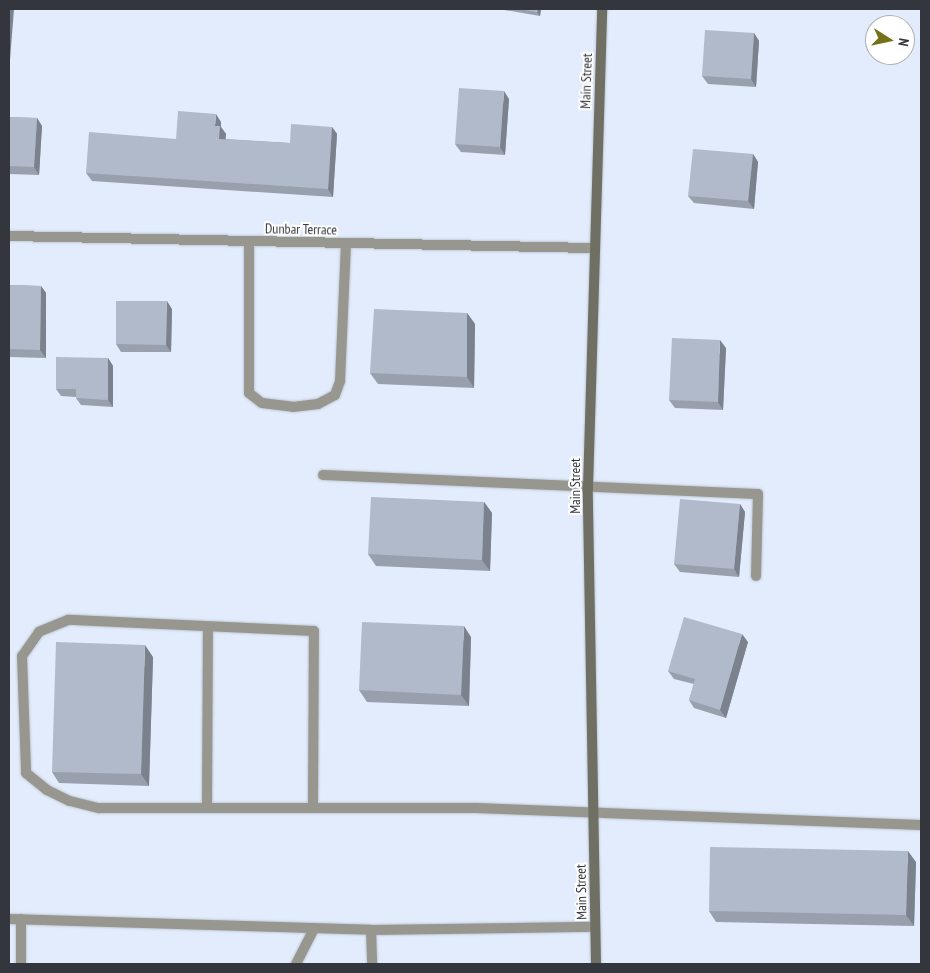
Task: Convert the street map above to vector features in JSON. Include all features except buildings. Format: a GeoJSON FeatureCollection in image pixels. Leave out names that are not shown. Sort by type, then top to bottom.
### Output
{"type":"FeatureCollection","features":[{"type":"Feature","properties":{"kind":"main road","name":"Main Street"},"geometry":{"type":"LineString","coordinates":[[596,964],[588,488],[602,9]]}},
{"type":"Feature","properties":{"kind":"street","name":"Dunbar Terrace"},"geometry":{"type":"LineString","coordinates":[[9,236],[594,248]]}},
{"type":"Feature","properties":{"kind":"street"},"geometry":{"type":"LineString","coordinates":[[249,242],[249,393],[262,403],[292,407],[318,404],[335,396],[340,381],[346,244]]}},
{"type":"Feature","properties":{"kind":"street"},"geometry":{"type":"LineString","coordinates":[[323,475],[758,494],[756,576]]}},
{"type":"Feature","properties":{"kind":"street"},"geometry":{"type":"LineString","coordinates":[[313,806],[314,631],[68,620],[39,632],[22,656],[26,773],[70,801],[99,808],[313,806],[594,812],[921,825]]}},
{"type":"Feature","properties":{"kind":"street"},"geometry":{"type":"LineString","coordinates":[[207,807],[208,627]]}},
{"type":"Feature","properties":{"kind":"street"},"geometry":{"type":"LineString","coordinates":[[9,919],[371,930],[596,927]]}},
{"type":"Feature","properties":{"kind":"street"},"geometry":{"type":"LineString","coordinates":[[21,919],[21,964]]}},
{"type":"Feature","properties":{"kind":"street"},"geometry":{"type":"LineString","coordinates":[[296,964],[314,929]]}},
{"type":"Feature","properties":{"kind":"street"},"geometry":{"type":"LineString","coordinates":[[371,930],[372,964]]}}]}
